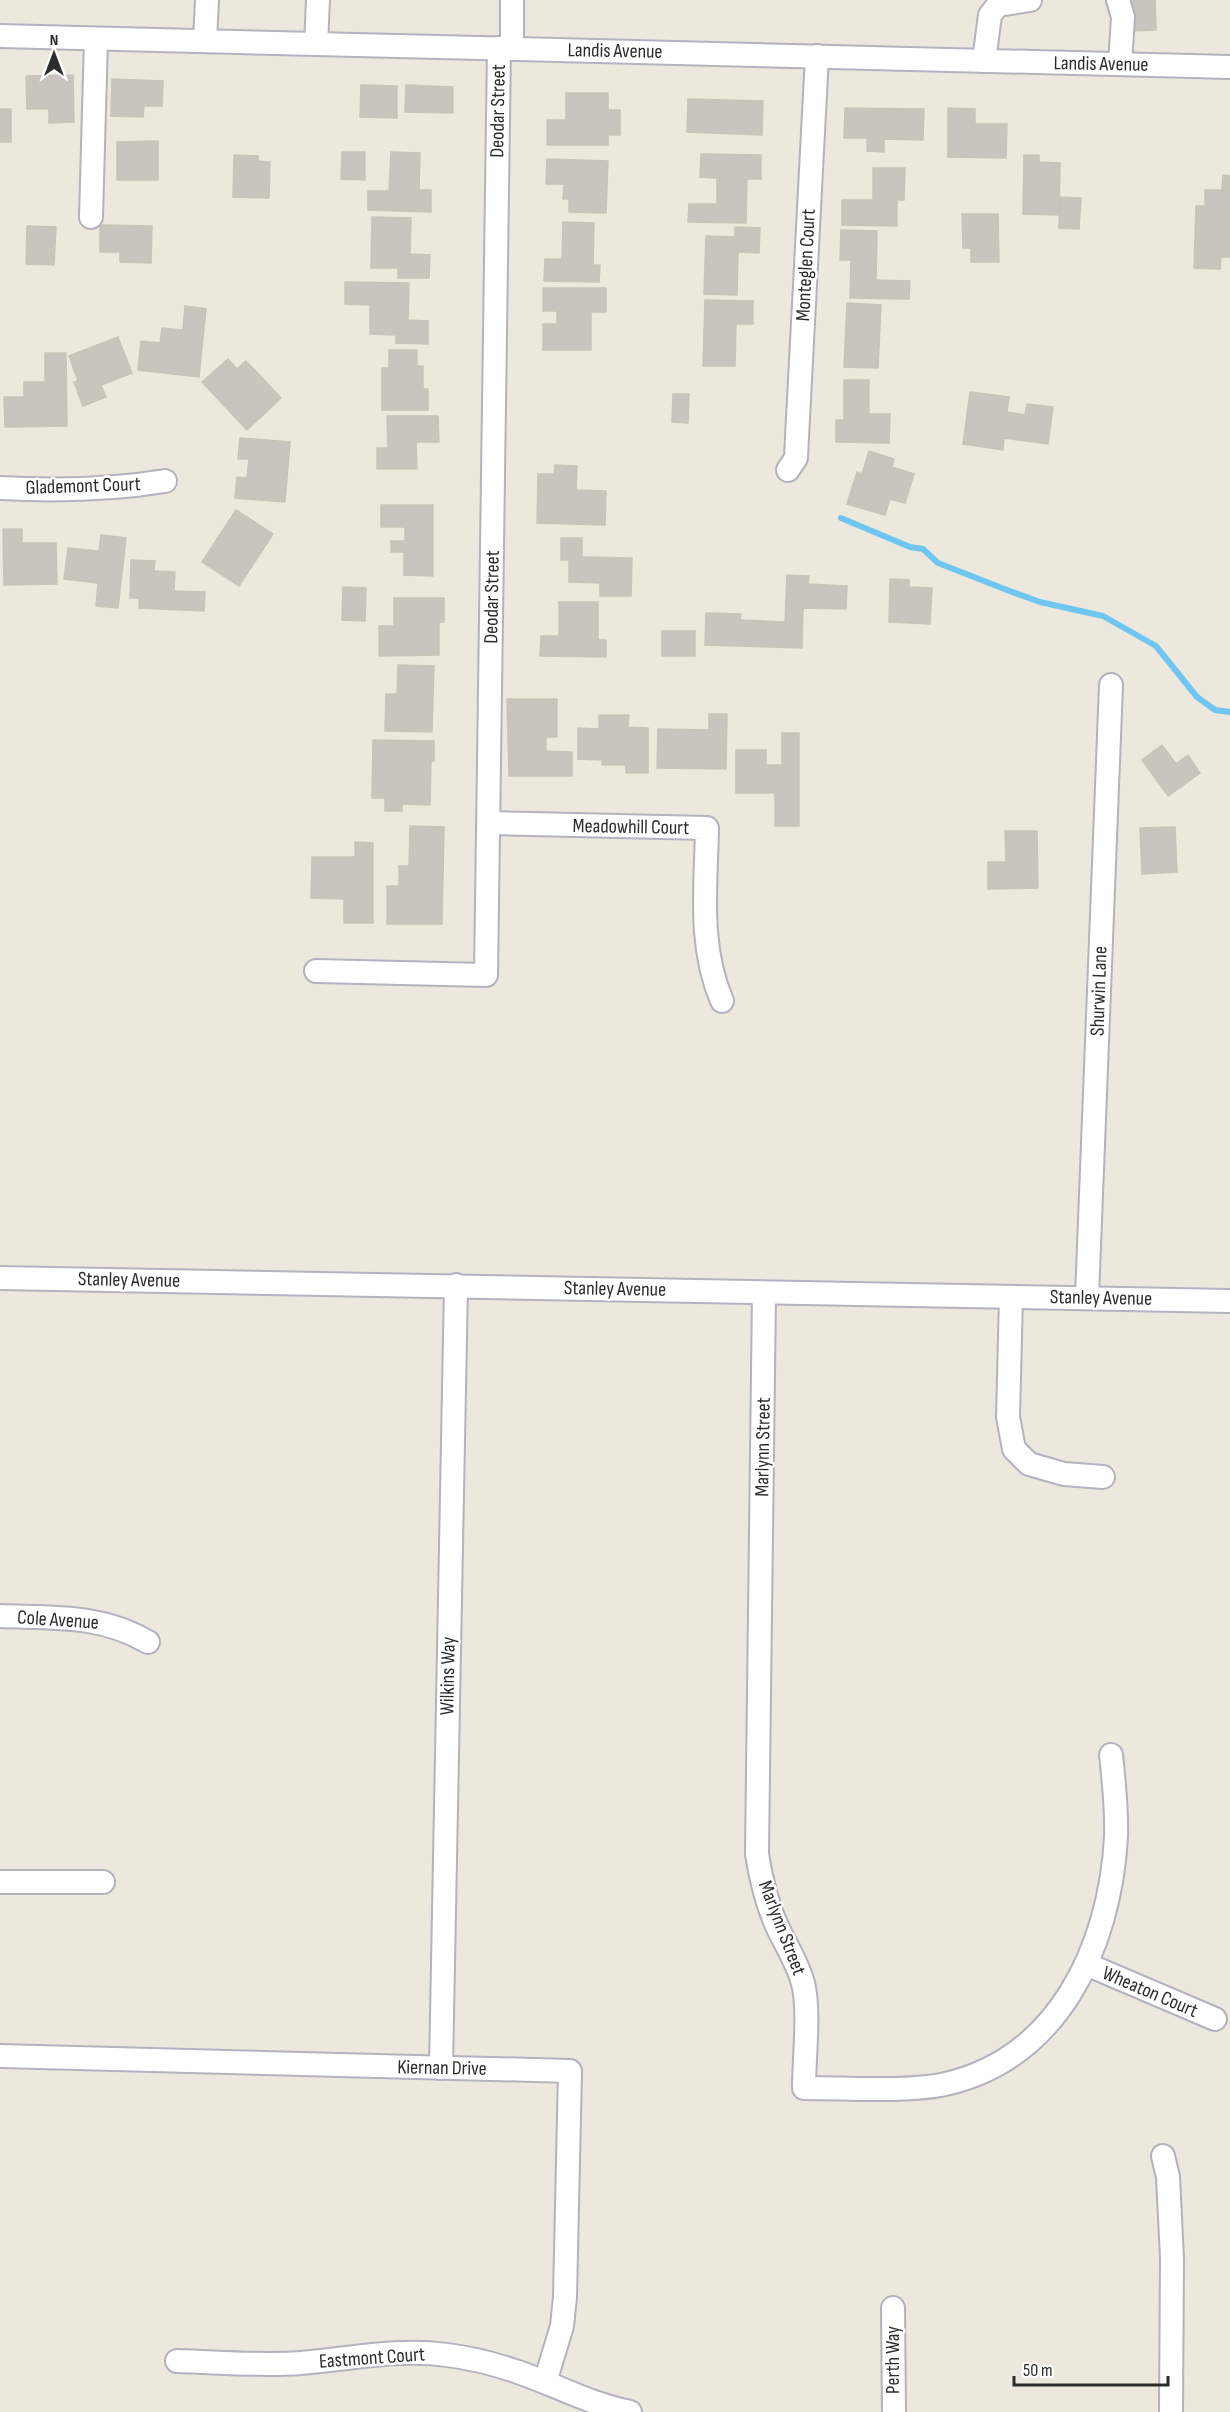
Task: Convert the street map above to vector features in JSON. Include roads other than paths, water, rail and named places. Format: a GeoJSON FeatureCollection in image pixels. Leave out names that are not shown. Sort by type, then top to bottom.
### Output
{"type":"FeatureCollection","features":[{"type":"Feature","properties":{"kind":"street"},"geometry":{"type":"LineString","coordinates":[[205,41],[207,0]]}},
{"type":"Feature","properties":{"kind":"street"},"geometry":{"type":"LineString","coordinates":[[316,44],[318,0]]}},
{"type":"Feature","properties":{"kind":"street","name":"Deodar Street"},"geometry":{"type":"LineString","coordinates":[[316,971],[486,975],[506,48],[512,0]]}},
{"type":"Feature","properties":{"kind":"street"},"geometry":{"type":"LineString","coordinates":[[984,61],[990,15],[998,5],[1030,0]]}},
{"type":"Feature","properties":{"kind":"street"},"geometry":{"type":"LineString","coordinates":[[1118,0],[1122,17],[1120,64]]}},
{"type":"Feature","properties":{"kind":"street","name":"Landis Avenue"},"geometry":{"type":"LineString","coordinates":[[0,36],[1230,67]]}},
{"type":"Feature","properties":{"kind":"street"},"geometry":{"type":"LineString","coordinates":[[91,217],[96,39]]}},
{"type":"Feature","properties":{"kind":"street","name":"Monteglen Court"},"geometry":{"type":"LineString","coordinates":[[788,471],[796,458],[817,56]]}},
{"type":"Feature","properties":{"kind":"street","name":"Glademont Court"},"geometry":{"type":"LineString","coordinates":[[0,488],[106,489],[165,481]]}},
{"type":"Feature","properties":{"kind":"street","name":"Shurwin Lane"},"geometry":{"type":"LineString","coordinates":[[1087,1297],[1111,684]]}},
{"type":"Feature","properties":{"kind":"street","name":"Meadowhill Court"},"geometry":{"type":"LineString","coordinates":[[489,823],[707,828],[705,929],[708,960],[722,1000]]}},
{"type":"Feature","properties":{"kind":"street","name":"Stanley Avenue"},"geometry":{"type":"LineString","coordinates":[[0,1278],[1230,1301]]}},
{"type":"Feature","properties":{"kind":"street","name":"Wilkins Way"},"geometry":{"type":"LineString","coordinates":[[441,2068],[456,1285]]}},
{"type":"Feature","properties":{"kind":"street","name":"Marlynn Street"},"geometry":{"type":"LineString","coordinates":[[764,1293],[758,1854],[765,1898],[792,1953],[803,1983],[805,1998],[804,2088],[939,2085],[970,2077],[1000,2063],[1040,2034],[1070,1995],[1086,1965],[1106,1908],[1113,1873],[1116,1836],[1116,1800],[1111,1755]]}},
{"type":"Feature","properties":{"kind":"street"},"geometry":{"type":"LineString","coordinates":[[1011,1297],[1008,1417],[1014,1449],[1029,1464],[1064,1474],[1103,1477]]}},
{"type":"Feature","properties":{"kind":"street","name":"Cole Avenue"},"geometry":{"type":"LineString","coordinates":[[0,1616],[99,1621],[148,1642]]}},
{"type":"Feature","properties":{"kind":"street"},"geometry":{"type":"LineString","coordinates":[[0,1882],[103,1882]]}},
{"type":"Feature","properties":{"kind":"street","name":"Wheaton Court"},"geometry":{"type":"LineString","coordinates":[[1086,1965],[1215,2019]]}},
{"type":"Feature","properties":{"kind":"street","name":"Kiernan Drive"},"geometry":{"type":"LineString","coordinates":[[0,2056],[570,2071],[565,2297],[562,2326],[545,2382]]}},
{"type":"Feature","properties":{"kind":"street"},"geometry":{"type":"LineString","coordinates":[[1163,2156],[1168,2177],[1173,2258],[1171,2412]]}},
{"type":"Feature","properties":{"kind":"street","name":"Perth Way"},"geometry":{"type":"LineString","coordinates":[[893,2308],[894,2412]]}},
{"type":"Feature","properties":{"kind":"street","name":"Eastmont Court"},"geometry":{"type":"LineString","coordinates":[[177,2361],[302,2363],[373,2354],[409,2352],[446,2355],[481,2361],[545,2382],[576,2397],[607,2408],[630,2412]]}},
{"type":"Feature","properties":{"kind":"waterway"},"geometry":{"type":"LineString","coordinates":[[841,518],[910,547],[923,549],[938,563],[1007,590],[1040,602],[1103,616],[1156,646],[1197,697],[1215,710],[1230,712]]}}]}
